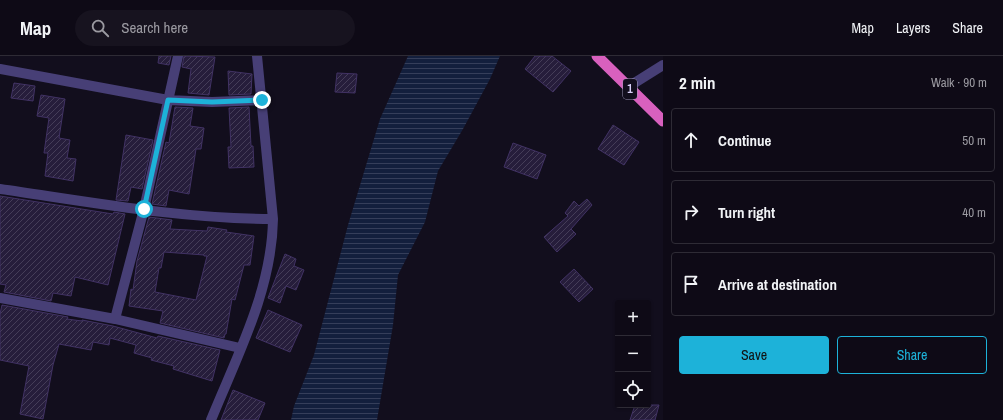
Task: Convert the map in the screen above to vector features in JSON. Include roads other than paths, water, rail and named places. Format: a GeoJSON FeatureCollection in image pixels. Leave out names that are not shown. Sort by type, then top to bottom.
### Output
{"type":"FeatureCollection","features":[{"type":"Feature","properties":{"kind":"highway","name":"1"},"geometry":{"type":"LineString","coordinates":[[597,56],[663,121]]}},
{"type":"Feature","properties":{"kind":"street"},"geometry":{"type":"LineString","coordinates":[[116,319],[144,209],[178,56]]}},
{"type":"Feature","properties":{"kind":"street"},"geometry":{"type":"LineString","coordinates":[[211,420],[256,311],[273,241],[273,219],[257,56]]}},
{"type":"Feature","properties":{"kind":"street"},"geometry":{"type":"LineString","coordinates":[[628,86],[663,65]]}},
{"type":"Feature","properties":{"kind":"street"},"geometry":{"type":"LineString","coordinates":[[0,68],[168,100],[212,102],[262,100]]}},
{"type":"Feature","properties":{"kind":"street"},"geometry":{"type":"LineString","coordinates":[[0,189],[144,209],[233,219],[273,219]]}},
{"type":"Feature","properties":{"kind":"street"},"geometry":{"type":"LineString","coordinates":[[0,298],[116,319],[240,348]]}},
{"type":"Feature","properties":{"kind":"water"},"geometry":{"type":"Polygon","coordinates":[[[408,56],[500,56],[490,79],[438,171],[425,222],[398,275],[393,325],[377,420],[291,420],[294,406],[314,355],[348,225],[380,119],[408,56]]]}}]}
